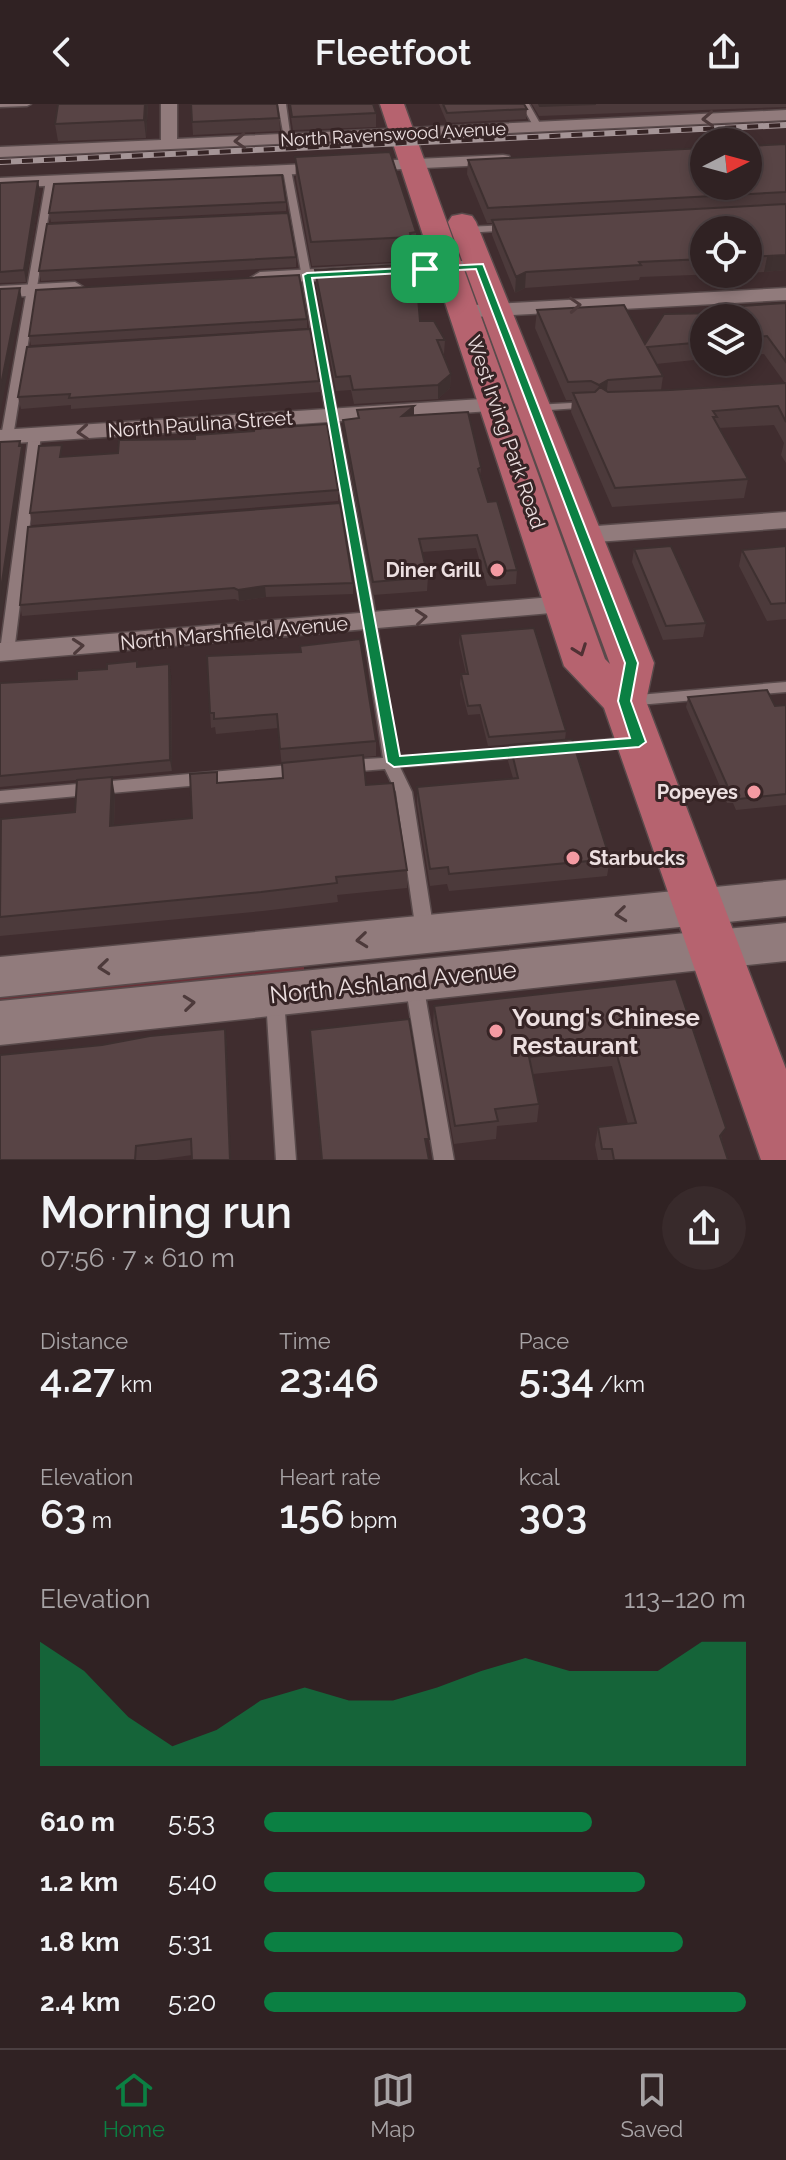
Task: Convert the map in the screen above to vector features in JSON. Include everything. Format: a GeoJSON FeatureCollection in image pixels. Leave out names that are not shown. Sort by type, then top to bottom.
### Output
{"type":"FeatureCollection","features":[{"type":"Feature","properties":{"kind":"main road","name":"West Irving Park Road"},"geometry":{"type":"LineString","coordinates":[[392,104],[449,268],[481,310],[535,409],[632,663],[632,721],[786,1148]]}},
{"type":"Feature","properties":{"kind":"main road","name":"West Irving Park Road"},"geometry":{"type":"LineString","coordinates":[[418,104],[479,266],[481,310],[497,405],[564,605],[586,666],[632,721]]}},
{"type":"Feature","properties":{"kind":"main road","name":"North Ashland Avenue"},"geometry":{"type":"LineString","coordinates":[[0,977],[420,957],[706,928],[786,898]]}},
{"type":"Feature","properties":{"kind":"main road","name":"North Ashland Avenue"},"geometry":{"type":"LineString","coordinates":[[706,928],[786,942]]}},
{"type":"Feature","properties":{"kind":"main road","name":"North Ashland Avenue"},"geometry":{"type":"LineString","coordinates":[[0,1023],[274,995],[420,957]]}},
{"type":"Feature","properties":{"kind":"street"},"geometry":{"type":"LineString","coordinates":[[169,104],[169,144]]}},
{"type":"Feature","properties":{"kind":"street"},"geometry":{"type":"LineString","coordinates":[[641,104],[654,121]]}},
{"type":"Feature","properties":{"kind":"street","name":"North Ravenswood Avenue"},"geometry":{"type":"LineString","coordinates":[[0,152],[786,115]]}},
{"type":"Feature","properties":{"kind":"street","name":"North Ravenswood Avenue"},"geometry":{"type":"LineString","coordinates":[[0,183],[521,159]]}},
{"type":"Feature","properties":{"kind":"street"},"geometry":{"type":"LineString","coordinates":[[246,279],[479,266]]}},
{"type":"Feature","properties":{"kind":"street"},"geometry":{"type":"LineString","coordinates":[[0,292],[93,287]]}},
{"type":"Feature","properties":{"kind":"street"},"geometry":{"type":"LineString","coordinates":[[481,310],[786,294]]}},
{"type":"Feature","properties":{"kind":"street","name":"North Paulina Street"},"geometry":{"type":"LineString","coordinates":[[4,437],[497,405]]}},
{"type":"Feature","properties":{"kind":"street"},"geometry":{"type":"LineString","coordinates":[[583,535],[786,520]]}},
{"type":"Feature","properties":{"kind":"street","name":"North Marshfield Avenue"},"geometry":{"type":"LineString","coordinates":[[4,652],[564,605]]}},
{"type":"Feature","properties":{"kind":"lane"},"geometry":{"type":"LineString","coordinates":[[0,105],[27,104]]}},
{"type":"Feature","properties":{"kind":"lane"},"geometry":{"type":"LineString","coordinates":[[282,104],[288,138]]}},
{"type":"Feature","properties":{"kind":"lane"},"geometry":{"type":"LineString","coordinates":[[525,104],[538,127]]}},
{"type":"Feature","properties":{"kind":"lane"},"geometry":{"type":"LineString","coordinates":[[287,170],[370,622],[394,762],[393,772],[404,792],[444,1160]]}},
{"type":"Feature","properties":{"kind":"lane"},"geometry":{"type":"LineString","coordinates":[[4,437],[50,181]]}},
{"type":"Feature","properties":{"kind":"lane"},"geometry":{"type":"LineString","coordinates":[[280,217],[296,216]]}},
{"type":"Feature","properties":{"kind":"lane"},"geometry":{"type":"LineString","coordinates":[[42,228],[58,227]]}},
{"type":"Feature","properties":{"kind":"lane"},"geometry":{"type":"LineString","coordinates":[[465,230],[518,227]]}},
{"type":"Feature","properties":{"kind":"lane"},"geometry":{"type":"LineString","coordinates":[[302,335],[318,334]]}},
{"type":"Feature","properties":{"kind":"lane"},"geometry":{"type":"LineString","coordinates":[[21,352],[37,351]]}},
{"type":"Feature","properties":{"kind":"lane"},"geometry":{"type":"LineString","coordinates":[[535,409],[589,405]]}},
{"type":"Feature","properties":{"kind":"lane"},"geometry":{"type":"LineString","coordinates":[[4,652],[35,435]]}},
{"type":"Feature","properties":{"kind":"lane"},"geometry":{"type":"LineString","coordinates":[[334,508],[349,507]]}},
{"type":"Feature","properties":{"kind":"lane"},"geometry":{"type":"LineString","coordinates":[[23,532],[38,531]]}},
{"type":"Feature","properties":{"kind":"lane"},"geometry":{"type":"LineString","coordinates":[[0,797],[394,762],[632,721],[786,687]]}},
{"type":"Feature","properties":{"kind":"lane"},"geometry":{"type":"LineString","coordinates":[[274,995],[286,1160]]}},
{"type":"Feature","properties":{"kind":"shaded area"},"geometry":{"type":"Polygon","coordinates":[[[481,330],[492,330],[608,641],[598,642],[481,330]]]}},
{"type":"Feature","properties":{"kind":"shaded area"},"geometry":{"type":"Polygon","coordinates":[[[304,965],[304,973],[0,1004],[0,996],[304,965]]]}},
{"type":"Feature","properties":{"kind":"building"},"geometry":{"type":"Polygon","coordinates":[[[58,104],[145,104],[144,120],[55,124],[58,104]]]}},
{"type":"Feature","properties":{"kind":"building"},"geometry":{"type":"Polygon","coordinates":[[[191,104],[277,104],[279,118],[192,122],[191,104]]]}},
{"type":"Feature","properties":{"kind":"building"},"geometry":{"type":"Polygon","coordinates":[[[290,104],[373,104],[376,113],[292,117],[290,104]]]}},
{"type":"Feature","properties":{"kind":"building"},"geometry":{"type":"Polygon","coordinates":[[[443,104],[524,104],[527,109],[447,113],[443,104]]]}},
{"type":"Feature","properties":{"kind":"building"},"geometry":{"type":"Polygon","coordinates":[[[539,104],[596,104],[540,106],[539,104]]]}},
{"type":"Feature","properties":{"kind":"building"},"geometry":{"type":"Polygon","coordinates":[[[786,144],[786,192],[762,193],[762,145],[786,144]]]}},
{"type":"Feature","properties":{"kind":"building"},"geometry":{"type":"Polygon","coordinates":[[[690,149],[690,197],[488,208],[468,160],[690,149]]]}},
{"type":"Feature","properties":{"kind":"building"},"geometry":{"type":"Polygon","coordinates":[[[390,152],[416,232],[410,233],[411,237],[311,242],[295,157],[390,152]]]}},
{"type":"Feature","properties":{"kind":"building"},"geometry":{"type":"Polygon","coordinates":[[[282,175],[286,202],[49,213],[54,184],[282,175]]]}},
{"type":"Feature","properties":{"kind":"building"},"geometry":{"type":"Polygon","coordinates":[[[38,181],[24,270],[0,272],[0,183],[38,181]]]}},
{"type":"Feature","properties":{"kind":"building"},"geometry":{"type":"Polygon","coordinates":[[[786,204],[786,255],[762,256],[762,216],[690,216],[690,260],[526,272],[516,277],[492,220],[786,204]]]}},
{"type":"Feature","properties":{"kind":"building"},"geometry":{"type":"Polygon","coordinates":[[[288,213],[296,257],[39,271],[47,224],[288,213]]]}},
{"type":"Feature","properties":{"kind":"building"},"geometry":{"type":"Polygon","coordinates":[[[415,264],[421,285],[417,286],[420,321],[434,321],[445,340],[437,340],[451,374],[438,385],[353,390],[350,376],[336,377],[315,270],[415,264]]]}},
{"type":"Feature","properties":{"kind":"building"},"geometry":{"type":"Polygon","coordinates":[[[299,275],[307,319],[29,336],[36,290],[299,275]]]}},
{"type":"Feature","properties":{"kind":"building"},"geometry":{"type":"Polygon","coordinates":[[[20,288],[0,390],[0,289],[20,288]]]}},
{"type":"Feature","properties":{"kind":"building"},"geometry":{"type":"Polygon","coordinates":[[[786,303],[786,362],[767,336],[762,337],[762,305],[786,303]]]}},
{"type":"Feature","properties":{"kind":"building"},"geometry":{"type":"Polygon","coordinates":[[[624,305],[645,344],[664,314],[690,314],[690,343],[647,347],[663,376],[608,380],[599,385],[591,381],[568,382],[537,310],[624,305]]]}},
{"type":"Feature","properties":{"kind":"building"},"geometry":{"type":"Polygon","coordinates":[[[310,329],[319,381],[69,398],[70,394],[18,397],[27,347],[310,329]]]}},
{"type":"Feature","properties":{"kind":"building"},"geometry":{"type":"Polygon","coordinates":[[[786,383],[786,422],[778,406],[713,411],[717,417],[713,417],[748,479],[615,488],[573,393],[595,392],[600,387],[608,392],[786,383]]]}},
{"type":"Feature","properties":{"kind":"building"},"geometry":{"type":"Polygon","coordinates":[[[414,406],[402,416],[468,412],[481,467],[478,469],[488,502],[497,501],[517,570],[488,572],[477,535],[419,539],[428,577],[373,582],[343,420],[359,418],[357,410],[414,406]]]}},
{"type":"Feature","properties":{"kind":"building"},"geometry":{"type":"Polygon","coordinates":[[[327,424],[338,490],[30,513],[39,446],[62,445],[60,457],[118,453],[119,440],[195,439],[195,435],[327,424]]]}},
{"type":"Feature","properties":{"kind":"building"},"geometry":{"type":"Polygon","coordinates":[[[20,441],[19,446],[22,446],[0,596],[0,442],[20,441]]]}},
{"type":"Feature","properties":{"kind":"building"},"geometry":{"type":"Polygon","coordinates":[[[340,503],[353,583],[234,588],[20,605],[28,527],[340,503]]]}},
{"type":"Feature","properties":{"kind":"building"},"geometry":{"type":"Polygon","coordinates":[[[671,546],[706,623],[666,626],[634,549],[671,546]]]}},
{"type":"Feature","properties":{"kind":"building"},"geometry":{"type":"Polygon","coordinates":[[[786,546],[786,603],[771,604],[742,550],[786,546]]]}},
{"type":"Feature","properties":{"kind":"building"},"geometry":{"type":"Polygon","coordinates":[[[534,628],[566,731],[489,737],[480,705],[468,706],[461,674],[468,674],[460,634],[534,628]]]}},
{"type":"Feature","properties":{"kind":"building"},"geometry":{"type":"Polygon","coordinates":[[[360,639],[376,741],[280,749],[277,714],[214,719],[214,713],[210,713],[207,656],[301,652],[300,646],[360,639]]]}},
{"type":"Feature","properties":{"kind":"building"},"geometry":{"type":"Polygon","coordinates":[[[137,661],[137,667],[169,664],[170,760],[0,776],[0,683],[77,679],[77,671],[107,669],[107,664],[137,661]]]}},
{"type":"Feature","properties":{"kind":"building"},"geometry":{"type":"Polygon","coordinates":[[[767,690],[775,706],[786,705],[786,794],[739,799],[736,792],[730,792],[688,697],[767,690]]]}},
{"type":"Feature","properties":{"kind":"building"},"geometry":{"type":"Polygon","coordinates":[[[572,739],[610,859],[449,874],[448,867],[430,869],[417,787],[518,778],[510,745],[572,739]]]}},
{"type":"Feature","properties":{"kind":"building"},"geometry":{"type":"Polygon","coordinates":[[[363,755],[366,785],[393,783],[407,870],[336,877],[337,883],[261,892],[0,917],[1,819],[75,812],[77,780],[112,777],[110,826],[192,818],[190,774],[217,772],[217,783],[283,778],[282,763],[363,755]]]}},
{"type":"Feature","properties":{"kind":"building"},"geometry":{"type":"Polygon","coordinates":[[[676,979],[726,1128],[720,1136],[728,1160],[614,1160],[612,1149],[602,1149],[598,1127],[636,1123],[615,1048],[529,1057],[539,1104],[495,1109],[498,1121],[455,1126],[434,1006],[676,979]]]}},
{"type":"Feature","properties":{"kind":"building"},"geometry":{"type":"Polygon","coordinates":[[[409,1019],[429,1139],[425,1139],[429,1160],[322,1160],[310,1030],[409,1019]]]}},
{"type":"Feature","properties":{"kind":"building"},"geometry":{"type":"Polygon","coordinates":[[[225,1029],[230,1160],[192,1160],[191,1139],[136,1146],[135,1160],[0,1160],[0,1055],[225,1029]]]}},
{"type":"Feature","properties":{"kind":"railway"},"geometry":{"type":"LineString","coordinates":[[0,162],[786,125]]}},
{"type":"Feature","properties":{"kind":"place","name":"Diner Grill"},"geometry":{"type":"Point","coordinates":[497,570]}},
{"type":"Feature","properties":{"kind":"place","name":"Popeyes"},"geometry":{"type":"Point","coordinates":[754,792]}},
{"type":"Feature","properties":{"kind":"place","name":"Starbucks"},"geometry":{"type":"Point","coordinates":[573,858]}},
{"type":"Feature","properties":{"kind":"place","name":"Young's Chinese Restaurant"},"geometry":{"type":"Point","coordinates":[496,1031]}},
{"type":"Feature","properties":{"kind":"route"},"geometry":{"type":"LineString","coordinates":[[479,266],[632,663],[624,701],[639,742],[394,762],[307,275],[425,269],[479,266]]}}]}
